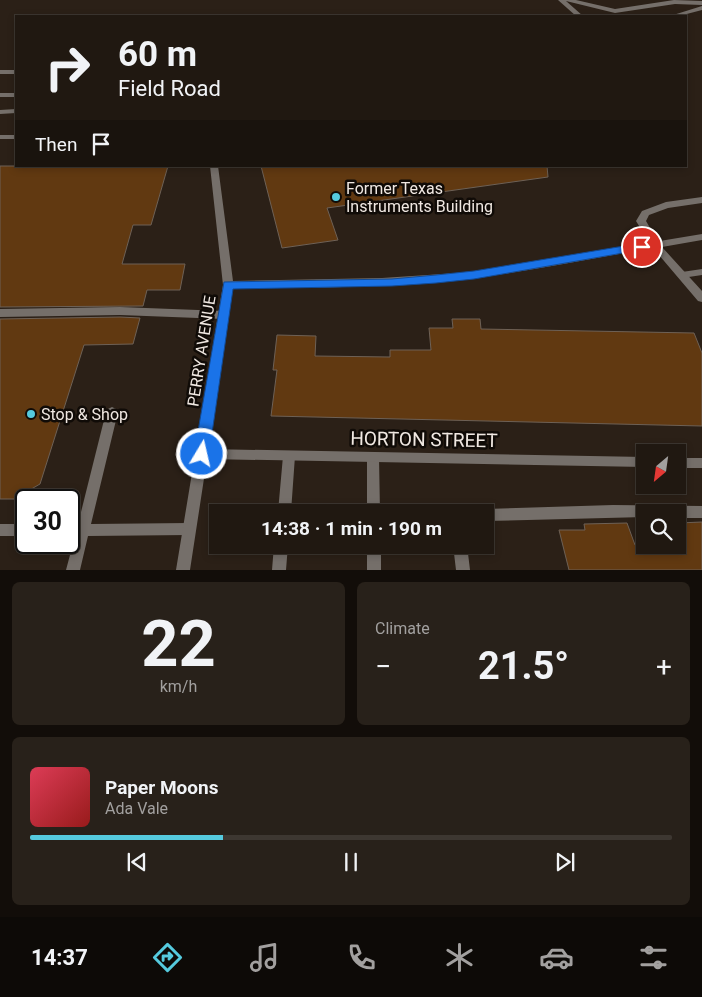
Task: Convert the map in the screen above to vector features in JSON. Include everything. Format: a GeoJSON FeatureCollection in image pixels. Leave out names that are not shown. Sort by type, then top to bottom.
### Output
{"type":"FeatureCollection","features":[{"type":"Feature","properties":{"kind":"street"},"geometry":{"type":"LineString","coordinates":[[561,0],[579,15]]}},
{"type":"Feature","properties":{"kind":"street"},"geometry":{"type":"LineString","coordinates":[[568,0],[591,2],[615,11],[676,1],[702,4]]}},
{"type":"Feature","properties":{"kind":"street"},"geometry":{"type":"LineString","coordinates":[[676,15],[702,8]]}},
{"type":"Feature","properties":{"kind":"street"},"geometry":{"type":"LineString","coordinates":[[1,73],[15,72]]}},
{"type":"Feature","properties":{"kind":"street"},"geometry":{"type":"LineString","coordinates":[[0,95],[15,94]]}},
{"type":"Feature","properties":{"kind":"street"},"geometry":{"type":"LineString","coordinates":[[0,112],[15,112]]}},
{"type":"Feature","properties":{"kind":"street"},"geometry":{"type":"LineString","coordinates":[[0,137],[15,137]]}},
{"type":"Feature","properties":{"kind":"street","name":"PERRY AVENUE"},"geometry":{"type":"LineString","coordinates":[[183,570],[228,285],[214,167]]}},
{"type":"Feature","properties":{"kind":"street"},"geometry":{"type":"LineString","coordinates":[[702,200],[666,206],[645,213],[641,221],[655,244],[702,298]]}},
{"type":"Feature","properties":{"kind":"street"},"geometry":{"type":"LineString","coordinates":[[228,285],[392,282],[436,279],[474,275],[702,237]]}},
{"type":"Feature","properties":{"kind":"street"},"geometry":{"type":"LineString","coordinates":[[682,275],[702,272]]}},
{"type":"Feature","properties":{"kind":"street"},"geometry":{"type":"LineString","coordinates":[[0,313],[120,311],[224,315]]}},
{"type":"Feature","properties":{"kind":"street"},"geometry":{"type":"LineString","coordinates":[[73,570],[112,412]]}},
{"type":"Feature","properties":{"kind":"street","name":"HORTON STREET"},"geometry":{"type":"LineString","coordinates":[[202,454],[636,462]]}},
{"type":"Feature","properties":{"kind":"street"},"geometry":{"type":"LineString","coordinates":[[285,504],[289,456]]}},
{"type":"Feature","properties":{"kind":"street"},"geometry":{"type":"LineString","coordinates":[[373,457],[374,504]]}},
{"type":"Feature","properties":{"kind":"street"},"geometry":{"type":"LineString","coordinates":[[686,463],[702,463]]}},
{"type":"Feature","properties":{"kind":"street"},"geometry":{"type":"LineString","coordinates":[[494,515],[612,511],[702,512]]}},
{"type":"Feature","properties":{"kind":"street"},"geometry":{"type":"LineString","coordinates":[[83,530],[190,529]]}},
{"type":"Feature","properties":{"kind":"street"},"geometry":{"type":"LineString","coordinates":[[0,530],[15,530]]}},
{"type":"Feature","properties":{"kind":"street"},"geometry":{"type":"LineString","coordinates":[[279,570],[280,554]]}},
{"type":"Feature","properties":{"kind":"street"},"geometry":{"type":"LineString","coordinates":[[374,554],[374,570]]}},
{"type":"Feature","properties":{"kind":"street"},"geometry":{"type":"LineString","coordinates":[[461,554],[463,570]]}},
{"type":"Feature","properties":{"kind":"building"},"geometry":{"type":"Polygon","coordinates":[[[0,166],[168,167],[151,225],[133,225],[122,264],[185,264],[180,290],[147,290],[143,306],[0,307],[0,166]]]}},
{"type":"Feature","properties":{"kind":"building","name":"Former Texas Instruments Building"},"geometry":{"type":"Polygon","coordinates":[[[261,167],[547,167],[548,177],[327,208],[338,240],[282,248],[261,167]]]}},
{"type":"Feature","properties":{"kind":"building","name":"Stop & Shop"},"geometry":{"type":"Polygon","coordinates":[[[140,318],[133,344],[84,345],[40,484],[31,489],[15,489],[14,499],[0,499],[0,319],[140,318]]]}},
{"type":"Feature","properties":{"kind":"building"},"geometry":{"type":"Polygon","coordinates":[[[452,319],[480,319],[481,329],[694,333],[702,353],[702,426],[271,416],[277,370],[273,370],[277,335],[316,336],[315,356],[390,357],[390,350],[431,350],[429,328],[453,328],[452,319]]]}},
{"type":"Feature","properties":{"kind":"building"},"geometry":{"type":"Polygon","coordinates":[[[702,522],[702,570],[569,570],[559,530],[585,530],[584,524],[627,523],[636,545],[636,554],[686,554],[686,523],[702,522]]]}},
{"type":"Feature","properties":{"kind":"place","name":"Former Texas Instruments Building"},"geometry":{"type":"Point","coordinates":[336,197]}},
{"type":"Feature","properties":{"kind":"place","name":"Stop & Shop"},"geometry":{"type":"Point","coordinates":[31,414]}},
{"type":"Feature","properties":{"kind":"route"},"geometry":{"type":"LineString","coordinates":[[202,454],[228,285],[392,282],[436,279],[474,275],[642,247]]}}]}
